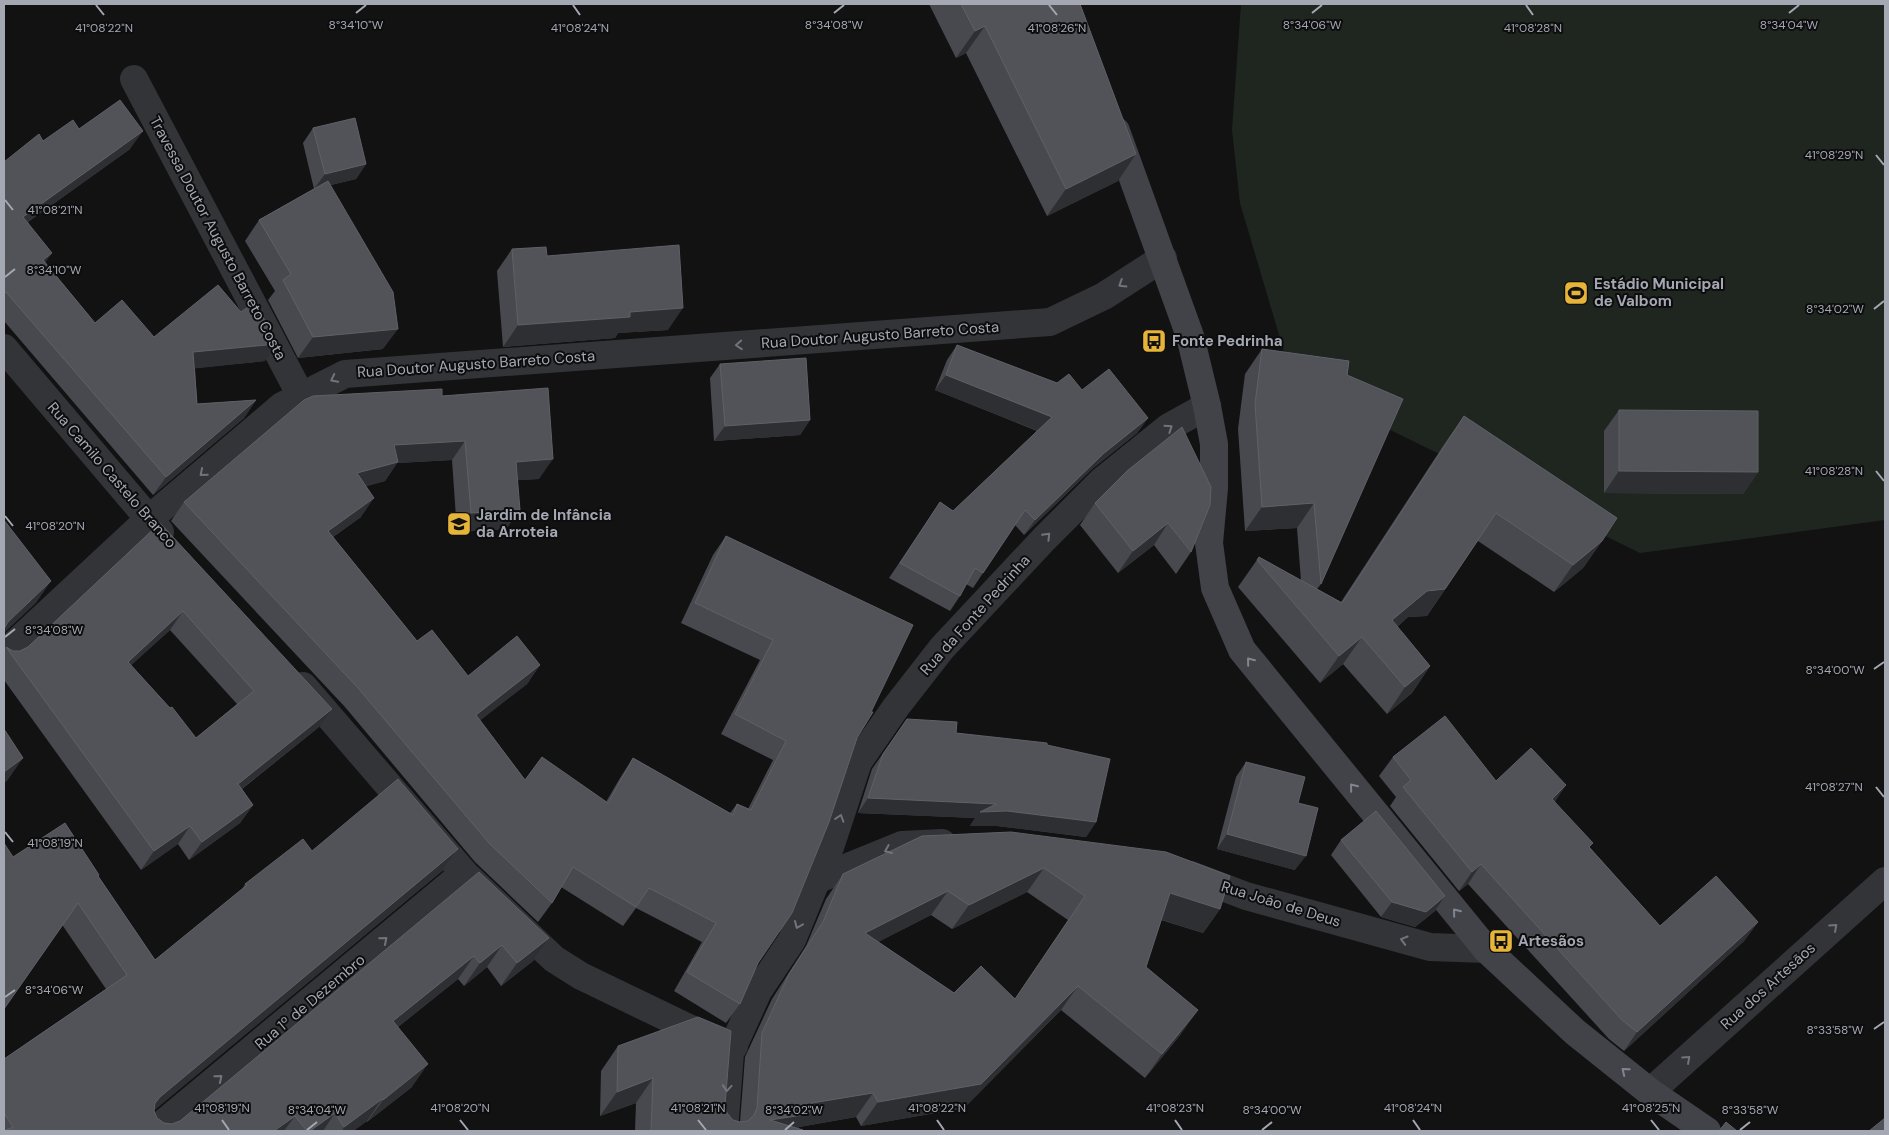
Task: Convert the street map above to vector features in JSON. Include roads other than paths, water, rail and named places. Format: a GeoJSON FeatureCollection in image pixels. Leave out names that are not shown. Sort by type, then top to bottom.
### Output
{"type":"FeatureCollection","features":[{"type":"Feature","properties":{"kind":"street","name":"Travessa Doutor Augusto Barreto Costa"},"geometry":{"type":"LineString","coordinates":[[134,79],[301,396]]}},
{"type":"Feature","properties":{"kind":"street"},"geometry":{"type":"LineString","coordinates":[[1107,106],[1190,336],[1214,444],[1214,488],[1209,543],[1215,588],[1242,650],[1486,949],[1575,1032],[1650,1092],[1707,1131]]}},
{"type":"Feature","properties":{"kind":"street","name":"Rua Doutor Augusto Barreto Costa"},"geometry":{"type":"LineString","coordinates":[[4,654],[149,519],[282,406],[345,374],[1050,322],[1104,296],[1163,258]]}},
{"type":"Feature","properties":{"kind":"street","name":"Rua Camilo Castelo Branco"},"geometry":{"type":"LineString","coordinates":[[4,348],[175,549]]}},
{"type":"Feature","properties":{"kind":"street","name":"Rua da Fonte Pedrinha"},"geometry":{"type":"LineString","coordinates":[[816,880],[830,847],[858,762],[896,707],[942,648],[1045,538],[1102,482],[1169,428],[1207,406]]}},
{"type":"Feature","properties":{"kind":"street"},"geometry":{"type":"LineString","coordinates":[[288,670],[327,712],[464,873],[554,958],[581,976],[691,1029],[734,1046]]}},
{"type":"Feature","properties":{"kind":"street"},"geometry":{"type":"LineString","coordinates":[[724,1131],[730,1053],[758,991],[792,940],[816,880],[902,845],[967,842]]}},
{"type":"Feature","properties":{"kind":"street","name":"Rua João de Deus"},"geometry":{"type":"LineString","coordinates":[[1172,868],[1246,896],[1430,948],[1486,949]]}},
{"type":"Feature","properties":{"kind":"street","name":"Rua 1º de Dezembro"},"geometry":{"type":"LineString","coordinates":[[154,1131],[464,873]]}},
{"type":"Feature","properties":{"kind":"street","name":"Rua dos Artesãos"},"geometry":{"type":"LineString","coordinates":[[1650,1092],[1885,881]]}},
{"type":"Feature","properties":{"kind":"place","name":"Estádio Municipal de Valbom"},"geometry":{"type":"Point","coordinates":[1576,293]}},
{"type":"Feature","properties":{"kind":"place","name":"Fonte Pedrinha"},"geometry":{"type":"Point","coordinates":[1154,341]}},
{"type":"Feature","properties":{"kind":"place","name":"Jardim de Infância da Arroteia"},"geometry":{"type":"Point","coordinates":[459,524]}},
{"type":"Feature","properties":{"kind":"place","name":"Artesãos"},"geometry":{"type":"Point","coordinates":[1501,941]}}]}
